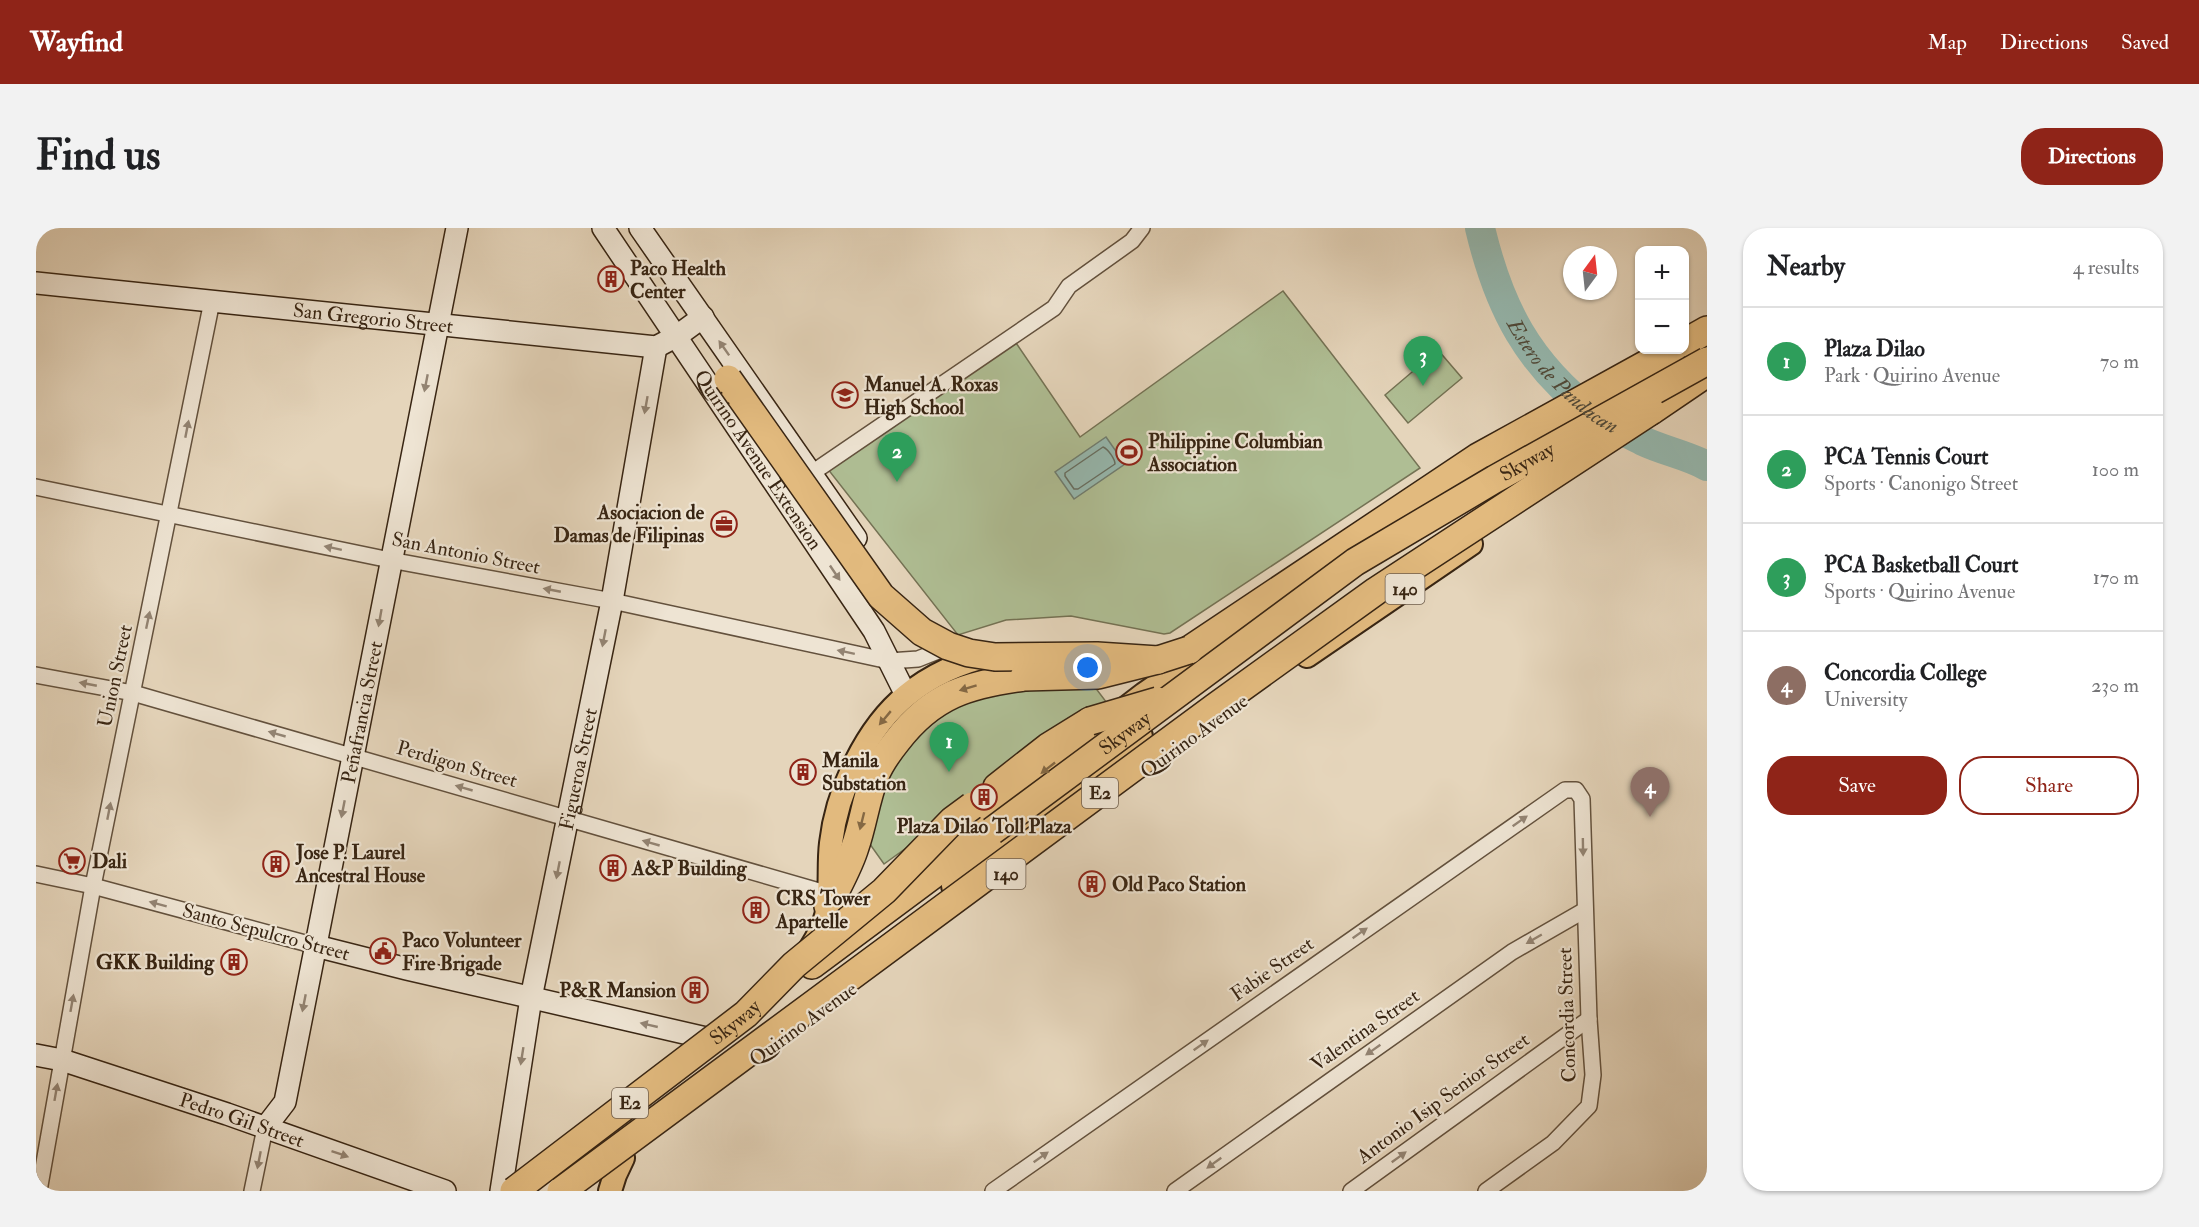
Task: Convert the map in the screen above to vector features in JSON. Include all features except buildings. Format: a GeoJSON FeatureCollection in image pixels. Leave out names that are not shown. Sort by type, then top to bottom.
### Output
{"type":"FeatureCollection","features":[{"type":"Feature","properties":{"kind":"highway"},"geometry":{"type":"LineString","coordinates":[[1689,341],[1707,331]]}},
{"type":"Feature","properties":{"kind":"highway"},"geometry":{"type":"LineString","coordinates":[[828,900],[855,848],[876,774],[912,705],[938,700],[957,691],[993,681],[1098,675],[1190,650],[1478,457],[1665,354]]}},
{"type":"Feature","properties":{"kind":"highway","name":"Skyway"},"geometry":{"type":"LineString","coordinates":[[514,1191],[746,1014],[1355,562],[1486,484],[1707,361]]}},
{"type":"Feature","properties":{"kind":"highway"},"geometry":{"type":"LineString","coordinates":[[1654,416],[1707,368]]}},
{"type":"Feature","properties":{"kind":"highway","name":"Skyway"},"geometry":{"type":"LineString","coordinates":[[561,1191],[1224,700],[1376,591],[1654,416],[1707,373]]}},
{"type":"Feature","properties":{"kind":"highway"},"geometry":{"type":"LineString","coordinates":[[729,378],[880,596],[922,632],[948,646],[969,653],[995,657],[1097,656],[1158,660]]}},
{"type":"Feature","properties":{"kind":"highway"},"geometry":{"type":"LineString","coordinates":[[997,787],[1048,747],[1090,721],[1172,697],[1199,683],[1478,493],[1558,426]]}},
{"type":"Feature","properties":{"kind":"highway"},"geometry":{"type":"LineString","coordinates":[[746,1014],[794,965],[884,891],[953,820],[972,806]]}},
{"type":"Feature","properties":{"kind":"main road"},"geometry":{"type":"LineString","coordinates":[[521,1191],[706,1038],[762,995],[808,953],[1144,694],[1480,470],[1619,390],[1673,354]]}},
{"type":"Feature","properties":{"kind":"main road","name":"Quirino Avenue"},"geometry":{"type":"LineString","coordinates":[[580,1191],[1177,747],[1593,461],[1654,416],[1707,387]]}},
{"type":"Feature","properties":{"kind":"main road"},"geometry":{"type":"LineString","coordinates":[[912,705],[944,660],[967,662],[986,656],[1026,651],[1141,664],[1168,662],[1204,652]]}},
{"type":"Feature","properties":{"kind":"main road"},"geometry":{"type":"LineString","coordinates":[[1066,655],[1094,663],[1144,694],[1158,710],[1177,747]]}},
{"type":"Feature","properties":{"kind":"main road"},"geometry":{"type":"LineString","coordinates":[[795,1030],[829,984],[1157,723],[1160,717]]}},
{"type":"Feature","properties":{"kind":"main road"},"geometry":{"type":"LineString","coordinates":[[808,953],[821,932],[828,900]]}},
{"type":"Feature","properties":{"kind":"main road"},"geometry":{"type":"LineString","coordinates":[[610,1191],[623,1158]]}},
{"type":"Feature","properties":{"kind":"street","name":"Peñafrancia Street"},"geometry":{"type":"LineString","coordinates":[[252,1191],[265,1128],[285,1102],[457,228]]}},
{"type":"Feature","properties":{"kind":"street","name":"Quirino Avenue Extension"},"geometry":{"type":"LineString","coordinates":[[603,228],[874,631],[912,705]]}},
{"type":"Feature","properties":{"kind":"street","name":"Quirino Avenue Extension"},"geometry":{"type":"LineString","coordinates":[[640,228],[915,623],[944,660]]}},
{"type":"Feature","properties":{"kind":"street"},"geometry":{"type":"LineString","coordinates":[[812,474],[1054,308],[1069,286],[1132,241],[1142,228]]}},
{"type":"Feature","properties":{"kind":"street","name":"San Gregorio Street"},"geometry":{"type":"LineString","coordinates":[[36,283],[656,347]]}},
{"type":"Feature","properties":{"kind":"street","name":"Union Street"},"geometry":{"type":"LineString","coordinates":[[39,1191],[93,886],[212,302]]}},
{"type":"Feature","properties":{"kind":"street"},"geometry":{"type":"LineString","coordinates":[[656,347],[677,336],[703,317]]}},
{"type":"Feature","properties":{"kind":"street","name":"Figueroa Street"},"geometry":{"type":"LineString","coordinates":[[501,1191],[531,998],[612,601],[656,347]]}},
{"type":"Feature","properties":{"kind":"street","name":"San Antonio Street"},"geometry":{"type":"LineString","coordinates":[[36,487],[390,560],[612,601],[889,661],[944,660]]}},
{"type":"Feature","properties":{"kind":"street","name":"Perdigon Street"},"geometry":{"type":"LineString","coordinates":[[36,675],[133,693],[354,755],[828,900]]}},
{"type":"Feature","properties":{"kind":"street","name":"Fabie Street"},"geometry":{"type":"LineString","coordinates":[[993,1191],[1564,790],[1576,790]]}},
{"type":"Feature","properties":{"kind":"street","name":"Concordia Street"},"geometry":{"type":"LineString","coordinates":[[1486,1191],[1553,1143],[1589,1106],[1593,1075],[1582,799],[1576,790]]}},
{"type":"Feature","properties":{"kind":"street","name":"Santo Sepulcro Street"},"geometry":{"type":"LineString","coordinates":[[36,874],[93,886],[316,946],[706,1038]]}},
{"type":"Feature","properties":{"kind":"street","name":"Valentina Street"},"geometry":{"type":"LineString","coordinates":[[1175,1191],[1512,952],[1585,910]]}},
{"type":"Feature","properties":{"kind":"street","name":"Antonio Isip Senior Street"},"geometry":{"type":"LineString","coordinates":[[1351,1191],[1589,1019]]}},
{"type":"Feature","properties":{"kind":"street","name":"Pedro Gil Street"},"geometry":{"type":"LineString","coordinates":[[36,1055],[62,1060],[445,1191]]}},
{"type":"Feature","properties":{"kind":"green space","name":"Philippine Columbian Association"},"geometry":{"type":"Polygon","coordinates":[[[1283,291],[1420,468],[1170,633],[1164,634],[1071,616],[1006,620],[958,635],[827,468],[1014,340],[1080,437],[1283,291]]]}},
{"type":"Feature","properties":{"kind":"green space"},"geometry":{"type":"Polygon","coordinates":[[[1438,350],[1462,378],[1408,423],[1385,395],[1438,350]]]}},
{"type":"Feature","properties":{"kind":"green space"},"geometry":{"type":"Polygon","coordinates":[[[1088,678],[1107,703],[884,864],[867,840],[873,802],[935,695],[1088,678]]]}},
{"type":"Feature","properties":{"kind":"water"},"geometry":{"type":"Polygon","coordinates":[[[1106,437],[1125,464],[1074,499],[1055,472],[1106,437]]]}},
{"type":"Feature","properties":{"kind":"waterway","name":"Estero de Pandacan"},"geometry":{"type":"LineString","coordinates":[[1480,228],[1507,309],[1534,355],[1551,376],[1572,396],[1606,422],[1651,444],[1707,466]]}},
{"type":"Feature","properties":{"kind":"place","name":"Paco Health Center"},"geometry":{"type":"Point","coordinates":[611,279]}},
{"type":"Feature","properties":{"kind":"place","name":"PCA Basketball Court"},"geometry":{"type":"Point","coordinates":[1423,386]}},
{"type":"Feature","properties":{"kind":"place","name":"Manuel A. Roxas High School"},"geometry":{"type":"Point","coordinates":[845,395]}},
{"type":"Feature","properties":{"kind":"place","name":"Philippine Columbian Association"},"geometry":{"type":"Point","coordinates":[1129,452]}},
{"type":"Feature","properties":{"kind":"place","name":"PCA Tennis Court"},"geometry":{"type":"Point","coordinates":[897,482]}},
{"type":"Feature","properties":{"kind":"place","name":"Asociacion de Damas de Filipinas"},"geometry":{"type":"Point","coordinates":[724,524]}},
{"type":"Feature","properties":{"kind":"place","name":"Manila Substation"},"geometry":{"type":"Point","coordinates":[803,772]}},
{"type":"Feature","properties":{"kind":"place","name":"Plaza Dilao"},"geometry":{"type":"Point","coordinates":[949,772]}},
{"type":"Feature","properties":{"kind":"place","name":"Plaza Dilao Toll Plaza"},"geometry":{"type":"Point","coordinates":[984,797]}},
{"type":"Feature","properties":{"kind":"place","name":"Concordia College"},"geometry":{"type":"Point","coordinates":[1650,817]}},
{"type":"Feature","properties":{"kind":"place","name":"Dali"},"geometry":{"type":"Point","coordinates":[72,861]}},
{"type":"Feature","properties":{"kind":"place","name":"Jose P. Laurel Ancestral House"},"geometry":{"type":"Point","coordinates":[276,864]}},
{"type":"Feature","properties":{"kind":"place","name":"A&P Building"},"geometry":{"type":"Point","coordinates":[613,868]}},
{"type":"Feature","properties":{"kind":"place","name":"Old Paco Station"},"geometry":{"type":"Point","coordinates":[1092,884]}},
{"type":"Feature","properties":{"kind":"place","name":"CRS Tower Apartelle"},"geometry":{"type":"Point","coordinates":[756,910]}},
{"type":"Feature","properties":{"kind":"place","name":"Paco Volunteer Fire Brigade"},"geometry":{"type":"Point","coordinates":[383,951]}},
{"type":"Feature","properties":{"kind":"place","name":"GKK Building"},"geometry":{"type":"Point","coordinates":[234,962]}},
{"type":"Feature","properties":{"kind":"place","name":"P&R Mansion"},"geometry":{"type":"Point","coordinates":[695,990]}}]}
